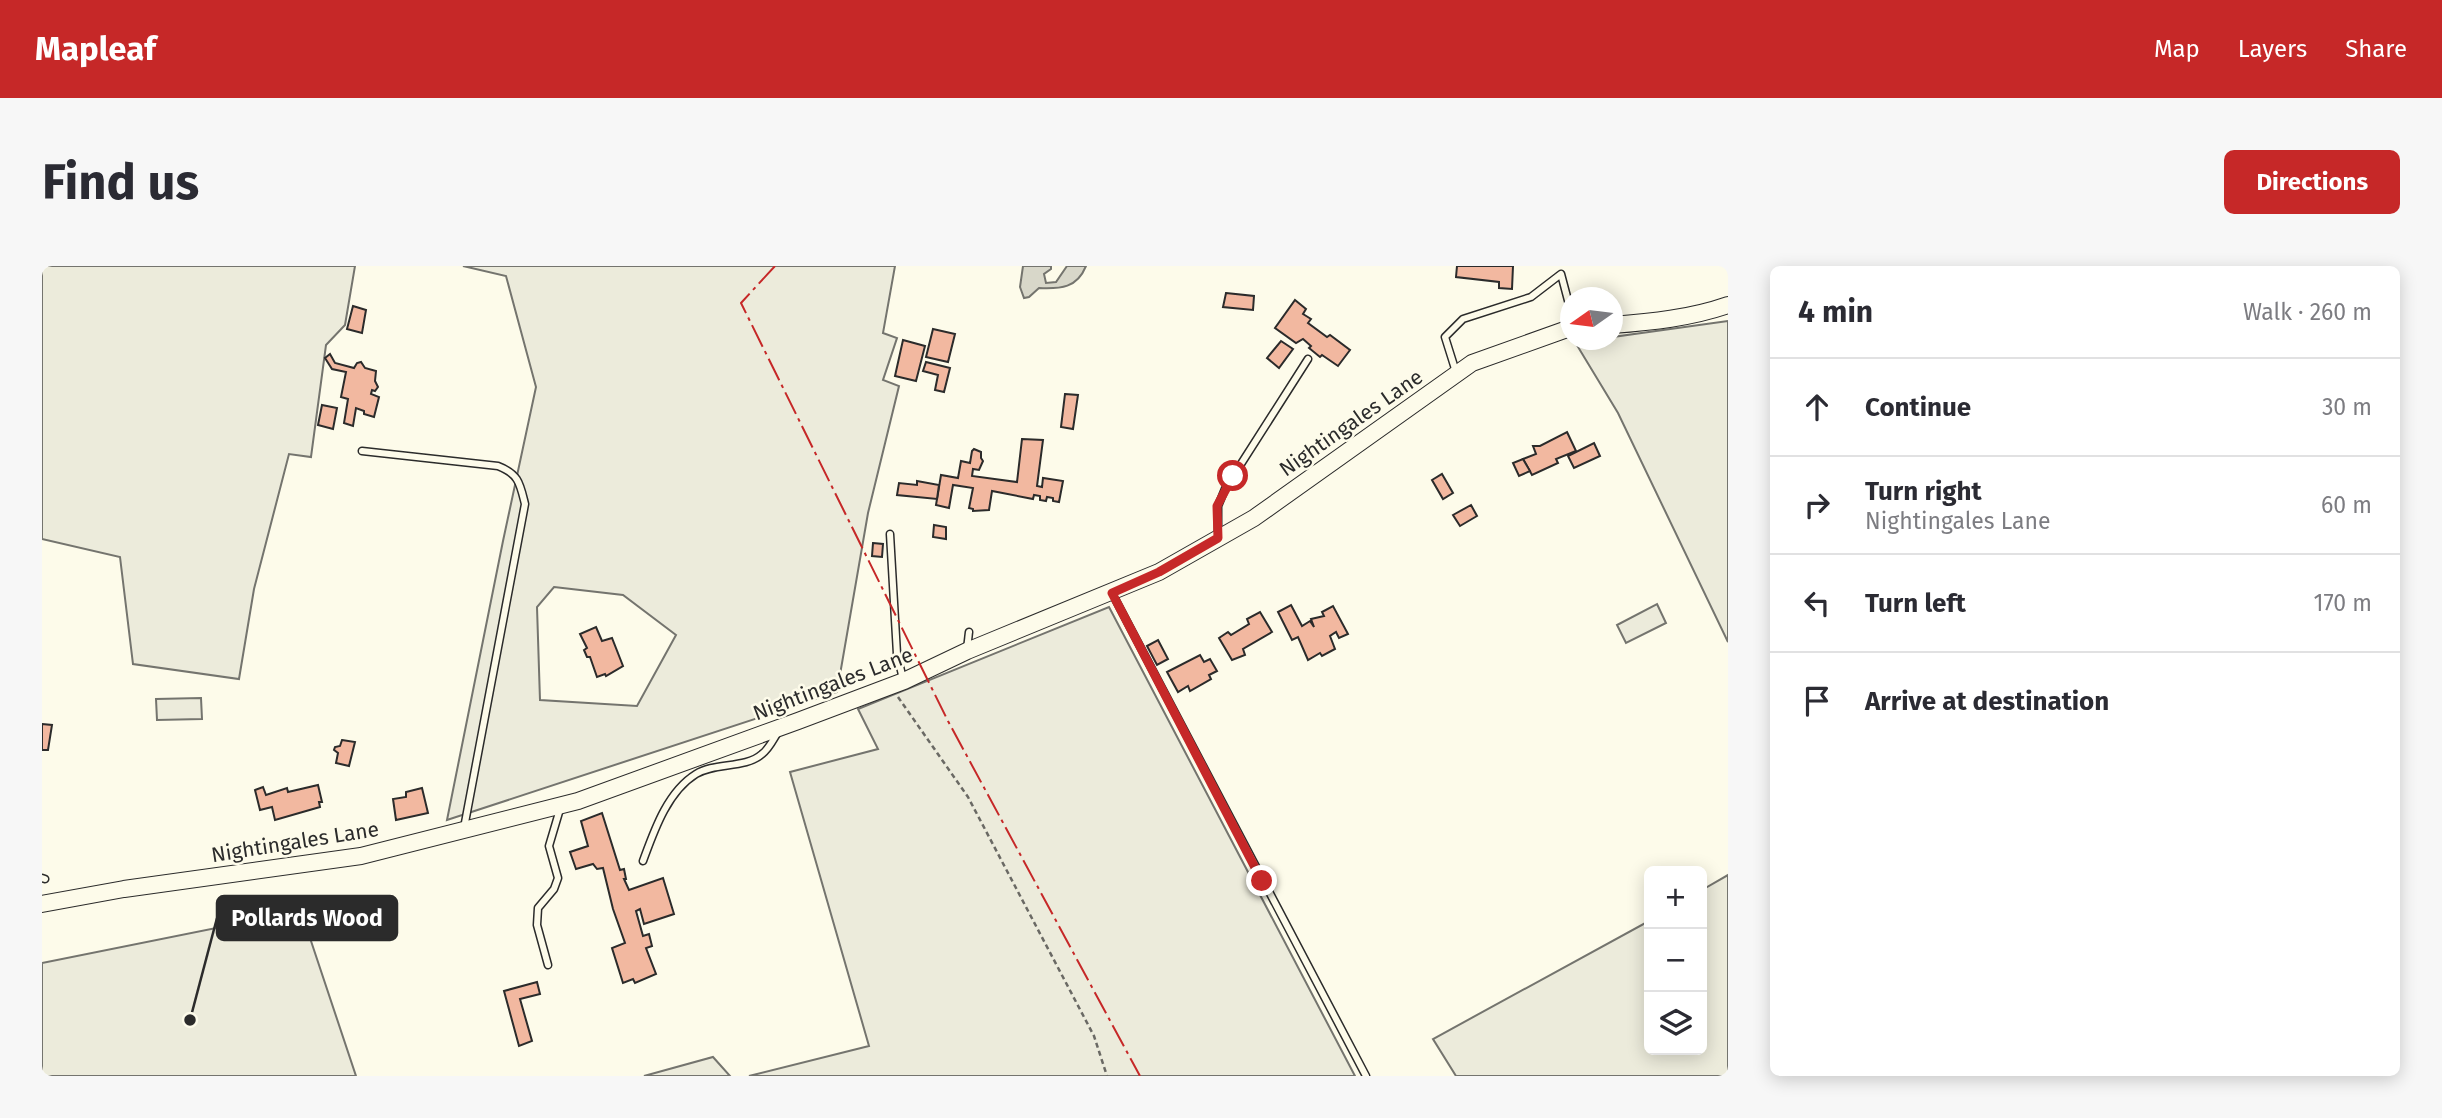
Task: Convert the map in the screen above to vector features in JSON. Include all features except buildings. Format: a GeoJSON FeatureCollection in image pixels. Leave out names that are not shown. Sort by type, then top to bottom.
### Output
{"type":"FeatureCollection","features":[{"type":"Feature","properties":{"kind":"main road"},"geometry":{"type":"LineString","coordinates":[[1623,324],[1653,322],[1712,310],[1728,304]]}},
{"type":"Feature","properties":{"kind":"main road","name":"Nightingales Lane"},"geometry":{"type":"LineString","coordinates":[[42,904],[124,889],[361,856],[578,801],[900,687],[967,651],[1159,572],[1254,518],[1472,363],[1560,332]]}},
{"type":"Feature","properties":{"kind":"lane"},"geometry":{"type":"LineString","coordinates":[[1457,374],[1446,337],[1463,319],[1531,297],[1561,274],[1564,287]]}},
{"type":"Feature","properties":{"kind":"lane"},"geometry":{"type":"LineString","coordinates":[[1218,538],[1217,506],[1225,489],[1308,359]]}},
{"type":"Feature","properties":{"kind":"lane"},"geometry":{"type":"LineString","coordinates":[[362,451],[498,466],[511,471],[521,484],[525,504],[463,830]]}},
{"type":"Feature","properties":{"kind":"lane"},"geometry":{"type":"LineString","coordinates":[[890,534],[900,687]]}},
{"type":"Feature","properties":{"kind":"lane"},"geometry":{"type":"LineString","coordinates":[[1112,593],[1366,1076]]}},
{"type":"Feature","properties":{"kind":"lane"},"geometry":{"type":"LineString","coordinates":[[967,651],[969,632]]}},
{"type":"Feature","properties":{"kind":"lane"},"geometry":{"type":"LineString","coordinates":[[643,861],[656,825],[686,782],[701,772],[756,759],[765,753],[780,728]]}},
{"type":"Feature","properties":{"kind":"lane"},"geometry":{"type":"LineString","coordinates":[[548,965],[537,925],[538,908],[554,889],[558,878],[550,846],[562,804]]}},
{"type":"Feature","properties":{"kind":"path"},"geometry":{"type":"LineString","coordinates":[[900,687],[968,797],[1094,1036],[1107,1076]]}},
{"type":"Feature","properties":{"kind":"shaded area"},"geometry":{"type":"Polygon","coordinates":[[[42,266],[355,266],[345,325],[326,345],[311,457],[289,454],[254,589],[239,679],[133,664],[120,557],[42,539],[42,266]]]}},
{"type":"Feature","properties":{"kind":"shaded area"},"geometry":{"type":"Polygon","coordinates":[[[463,266],[895,266],[883,333],[897,338],[883,380],[899,386],[868,513],[837,692],[447,820],[536,387],[506,276],[463,266]],[[554,587],[537,607],[540,700],[637,706],[676,635],[623,595],[554,587]]]}},
{"type":"Feature","properties":{"kind":"shaded area"},"geometry":{"type":"Polygon","coordinates":[[[1023,266],[1051,266],[1044,274],[1046,283],[1056,282],[1067,266],[1086,266],[1073,283],[1061,287],[1039,288],[1024,298],[1020,287],[1023,266]]]}},
{"type":"Feature","properties":{"kind":"shaded area"},"geometry":{"type":"Polygon","coordinates":[[[1728,321],[1728,642],[1618,413],[1580,350],[1623,350],[1623,336],[1728,321]]]}},
{"type":"Feature","properties":{"kind":"shaded area"},"geometry":{"type":"Polygon","coordinates":[[[1657,604],[1666,623],[1626,643],[1617,625],[1657,604]]]}},
{"type":"Feature","properties":{"kind":"shaded area"},"geometry":{"type":"Polygon","coordinates":[[[1109,607],[1355,1076],[749,1076],[869,1046],[790,772],[878,749],[858,709],[1109,607]]]}},
{"type":"Feature","properties":{"kind":"shaded area"},"geometry":{"type":"Polygon","coordinates":[[[201,698],[202,719],[157,720],[156,699],[201,698]]]}},
{"type":"Feature","properties":{"kind":"shaded area"},"geometry":{"type":"Polygon","coordinates":[[[1728,875],[1728,1076],[1456,1076],[1433,1039],[1644,924],[1644,1055],[1707,1055],[1707,887],[1728,875]]]}},
{"type":"Feature","properties":{"kind":"shaded area"},"geometry":{"type":"Polygon","coordinates":[[[301,911],[356,1076],[42,1076],[42,963],[301,911]]]}},
{"type":"Feature","properties":{"kind":"shaded area"},"geometry":{"type":"Polygon","coordinates":[[[713,1057],[730,1076],[644,1076],[713,1057]]]}},
{"type":"Feature","properties":{"kind":"power"},"geometry":{"type":"LineString","coordinates":[[775,266],[741,303],[948,721],[1140,1076]]}},
{"type":"Feature","properties":{"kind":"place","name":"Pollards Wood"},"geometry":{"type":"Point","coordinates":[190,1020]}},
{"type":"Feature","properties":{"kind":"route"},"geometry":{"type":"LineString","coordinates":[[1233,476],[1217,506],[1218,538],[1159,572],[1112,593],[1262,881]]}}]}
